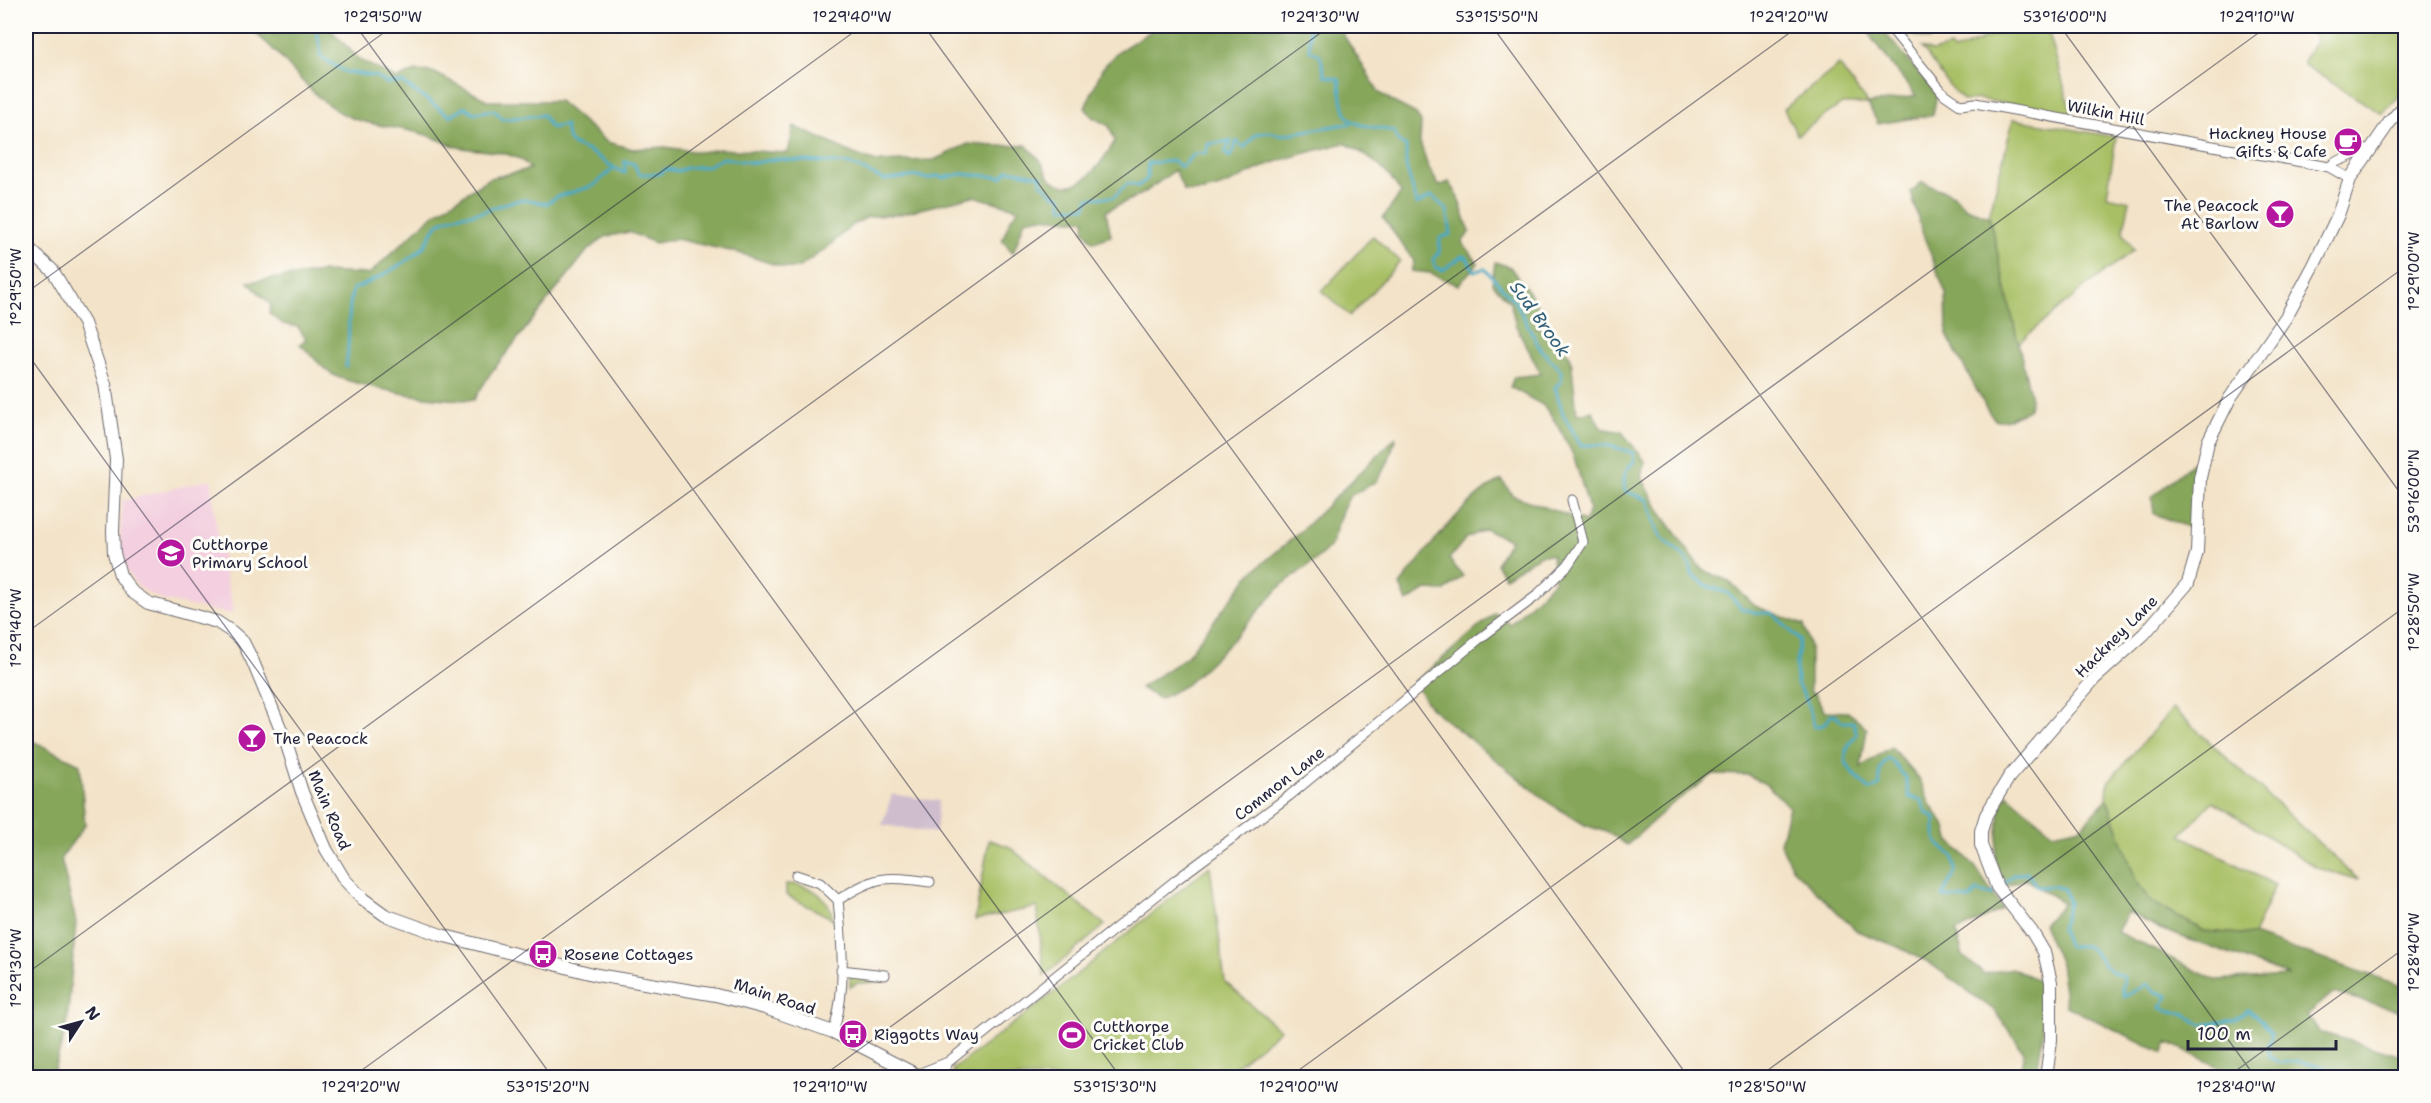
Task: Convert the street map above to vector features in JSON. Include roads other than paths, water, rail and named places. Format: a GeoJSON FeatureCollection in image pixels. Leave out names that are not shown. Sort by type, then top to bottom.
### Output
{"type":"FeatureCollection","features":[{"type":"Feature","properties":{"kind":"main road","name":"Hackney Lane"},"geometry":{"type":"LineString","coordinates":[[2046,1077],[2051,1040],[2051,982],[2044,952],[2032,932],[1997,886],[1981,845],[1981,831],[1986,815],[2016,768],[2095,678],[2145,634],[2188,583],[2197,552],[2200,478],[2208,442],[2230,399],[2286,317],[2338,215],[2350,178],[2388,123],[2406,104]]}},
{"type":"Feature","properties":{"kind":"main road","name":"Main Road"},"geometry":{"type":"LineString","coordinates":[[26,246],[53,272],[84,323],[105,384],[116,459],[112,531],[114,553],[120,575],[131,591],[148,603],[217,622],[243,642],[286,742],[302,792],[326,849],[344,879],[363,899],[385,915],[441,935],[597,975],[716,995],[765,1008],[833,1032],[920,1076]]}},
{"type":"Feature","properties":{"kind":"street","name":"Wilkin Hill"},"geometry":{"type":"LineString","coordinates":[[1889,26],[1944,94],[1960,105],[1976,103],[2329,167],[2350,178]]}},
{"type":"Feature","properties":{"kind":"street"},"geometry":{"type":"LineString","coordinates":[[2329,167],[2372,147]]}},
{"type":"Feature","properties":{"kind":"street","name":"Common Lane"},"geometry":{"type":"LineString","coordinates":[[920,1076],[948,1062],[1176,880],[1290,796],[1479,639],[1535,597],[1568,565],[1583,542],[1572,500]]}},
{"type":"Feature","properties":{"kind":"street"},"geometry":{"type":"LineString","coordinates":[[796,874],[820,884],[838,900],[841,935],[840,1010],[833,1032]]}},
{"type":"Feature","properties":{"kind":"street"},"geometry":{"type":"LineString","coordinates":[[838,900],[861,886],[883,878],[930,882]]}},
{"type":"Feature","properties":{"kind":"street"},"geometry":{"type":"LineString","coordinates":[[840,970],[885,975]]}},
{"type":"Feature","properties":{"kind":"street","name":"Common Lane"},"geometry":{"type":"LineString","coordinates":[[939,1077],[948,1062]]}},
{"type":"Feature","properties":{"kind":"waterway"},"geometry":{"type":"LineString","coordinates":[[299,26],[306,30],[316,28],[320,56],[345,72],[375,76],[386,83],[403,83],[450,116],[465,107],[474,113],[494,110],[503,119],[543,115],[551,128],[565,125],[569,139],[576,146],[591,152],[625,173],[625,161],[634,164],[639,174],[659,174],[666,169],[678,171],[707,166],[723,158],[755,163],[774,159],[850,164],[884,180],[918,176],[928,179],[937,176],[943,178],[961,174],[1002,177],[1009,170],[1041,176],[1041,183],[1053,194],[1061,196],[1062,207],[1086,207],[1089,198],[1114,197],[1128,183],[1138,186],[1147,179],[1148,163],[1174,161],[1181,167],[1194,154],[1206,153],[1208,144],[1231,141],[1225,153],[1230,157],[1237,141],[1244,148],[1256,134],[1269,132],[1281,135],[1352,123]]}},
{"type":"Feature","properties":{"kind":"waterway","name":"Sud Brook"},"geometry":{"type":"LineString","coordinates":[[1309,26],[1310,50],[1320,55],[1325,76],[1339,79],[1347,115],[1357,124],[1394,131],[1398,141],[1406,147],[1406,166],[1417,204],[1432,196],[1447,210],[1451,234],[1440,238],[1439,252],[1433,259],[1435,267],[1443,270],[1462,256],[1467,258],[1474,271],[1485,269],[1516,303],[1541,350],[1561,370],[1561,382],[1555,387],[1563,414],[1581,446],[1607,446],[1633,453],[1634,461],[1625,474],[1625,491],[1648,500],[1658,532],[1688,561],[1692,575],[1707,586],[1728,593],[1742,609],[1772,613],[1800,640],[1796,664],[1797,684],[1806,699],[1815,727],[1825,724],[1832,714],[1843,722],[1853,722],[1857,734],[1846,751],[1847,765],[1851,771],[1870,790],[1880,785],[1880,770],[1889,758],[1906,778],[1909,797],[1921,800],[1926,812],[1935,818],[1937,841],[1953,856],[1955,864],[1954,875],[1943,897],[1970,899],[1977,891],[1991,895],[1995,891]]}},
{"type":"Feature","properties":{"kind":"waterway"},"geometry":{"type":"LineString","coordinates":[[346,366],[353,289],[380,276],[418,252],[440,223],[514,201],[528,200],[546,204],[556,197],[593,186],[613,169]]}},
{"type":"Feature","properties":{"kind":"waterway","name":"Sud Brook"},"geometry":{"type":"LineString","coordinates":[[2000,887],[2013,875],[2027,872],[2037,887],[2053,886],[2064,889],[2069,903],[2061,929],[2068,947],[2087,946],[2093,950],[2106,967],[2124,978],[2122,988],[2124,997],[2147,984],[2154,991],[2168,996],[2161,1008],[2186,1015],[2201,1025],[2234,1020],[2248,1010],[2262,1021],[2272,1034],[2268,1046],[2270,1057],[2279,1063],[2297,1061],[2368,1078]]}},
{"type":"Feature","properties":{"kind":"place","name":"Hackney House Gifts & Cafe"},"geometry":{"type":"Point","coordinates":[2348,142]}},
{"type":"Feature","properties":{"kind":"place","name":"The Peacock At Barlow"},"geometry":{"type":"Point","coordinates":[2280,214]}},
{"type":"Feature","properties":{"kind":"place","name":"Cutthorpe Primary School"},"geometry":{"type":"Point","coordinates":[171,553]}},
{"type":"Feature","properties":{"kind":"place","name":"The Peacock"},"geometry":{"type":"Point","coordinates":[252,738]}},
{"type":"Feature","properties":{"kind":"place","name":"Rosene Cottages"},"geometry":{"type":"Point","coordinates":[543,954]}},
{"type":"Feature","properties":{"kind":"place","name":"Riggotts Way"},"geometry":{"type":"Point","coordinates":[853,1034]}},
{"type":"Feature","properties":{"kind":"place","name":"Cutthorpe Cricket Club"},"geometry":{"type":"Point","coordinates":[1072,1035]}}]}
